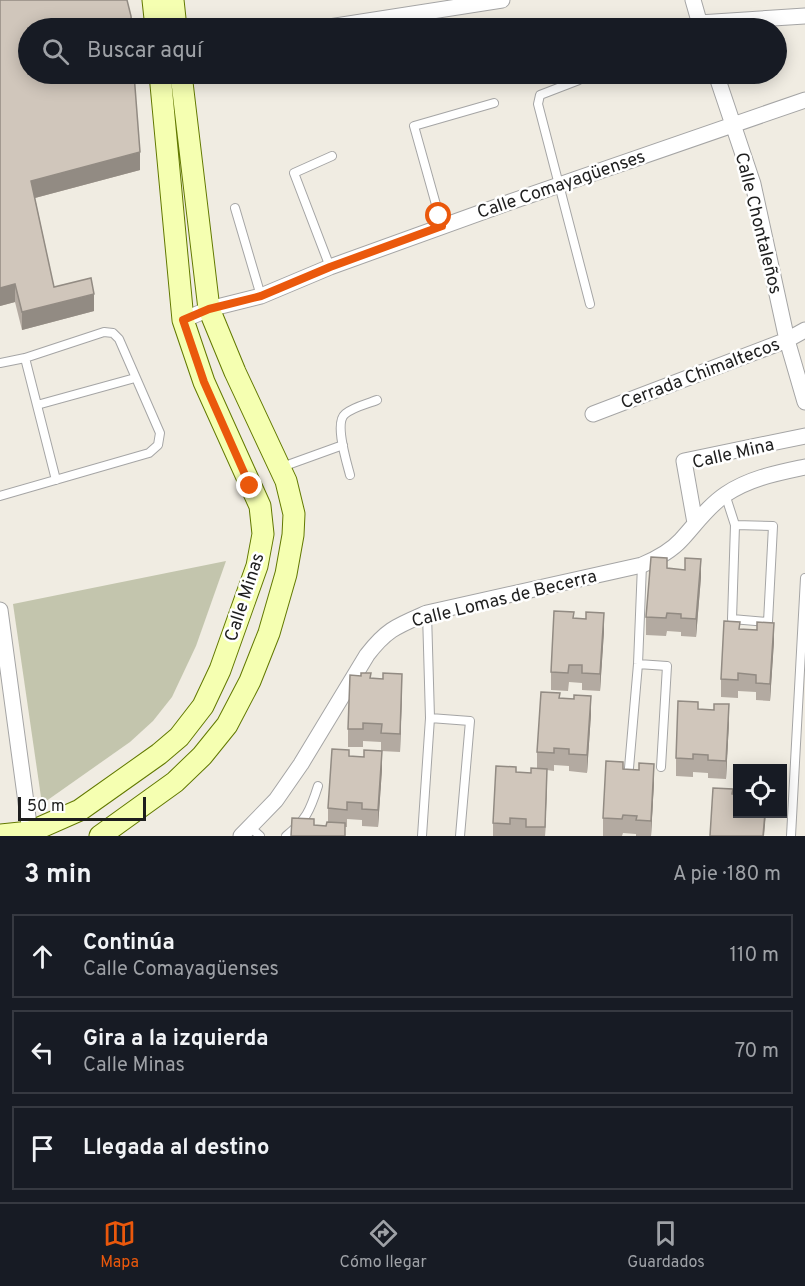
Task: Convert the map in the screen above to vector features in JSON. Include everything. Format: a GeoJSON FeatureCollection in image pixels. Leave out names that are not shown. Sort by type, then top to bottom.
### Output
{"type":"FeatureCollection","features":[{"type":"Feature","properties":{"kind":"street"},"geometry":{"type":"LineString","coordinates":[[153,0],[155,18]]}},
{"type":"Feature","properties":{"kind":"street"},"geometry":{"type":"LineString","coordinates":[[173,0],[175,18]]}},
{"type":"Feature","properties":{"kind":"street"},"geometry":{"type":"LineString","coordinates":[[387,18],[502,0]]}},
{"type":"Feature","properties":{"kind":"street"},"geometry":{"type":"LineString","coordinates":[[693,0],[698,18]]}},
{"type":"Feature","properties":{"kind":"street"},"geometry":{"type":"LineString","coordinates":[[784,18],[805,16]]}},
{"type":"Feature","properties":{"kind":"street","name":"Calle Minas"},"geometry":{"type":"LineString","coordinates":[[0,835],[30,834],[80,810],[159,754],[179,737],[203,706],[223,661],[257,566],[263,534],[260,506],[204,382],[183,320],[161,84]]}},
{"type":"Feature","properties":{"kind":"street","name":"Calle Minas"},"geometry":{"type":"LineString","coordinates":[[100,836],[175,782],[202,756],[227,725],[250,681],[269,633],[286,574],[293,535],[294,514],[291,497],[209,309],[182,84]]}},
{"type":"Feature","properties":{"kind":"street","name":"Calle Chontaleños"},"geometry":{"type":"LineString","coordinates":[[719,84],[753,184],[787,340],[799,362],[805,402]]}},
{"type":"Feature","properties":{"kind":"street","name":"Calle Comayagüenses"},"geometry":{"type":"LineString","coordinates":[[183,320],[209,309],[261,296],[330,267],[442,226],[805,100]]}},
{"type":"Feature","properties":{"kind":"street","name":"Cerrada Chimaltecos"},"geometry":{"type":"LineString","coordinates":[[593,414],[787,340],[805,330]]}},
{"type":"Feature","properties":{"kind":"street","name":"Calle Mina"},"geometry":{"type":"LineString","coordinates":[[695,523],[684,461],[805,436]]}},
{"type":"Feature","properties":{"kind":"street","name":"Calle Lomas de Becerra"},"geometry":{"type":"LineString","coordinates":[[250,833],[302,764],[367,655],[395,626],[427,614],[642,565],[663,555],[680,542],[695,523],[725,494],[765,475],[805,467]]}},
{"type":"Feature","properties":{"kind":"street"},"geometry":{"type":"LineString","coordinates":[[246,476],[280,468]]}},
{"type":"Feature","properties":{"kind":"street"},"geometry":{"type":"LineString","coordinates":[[0,610],[30,834]]}},
{"type":"Feature","properties":{"kind":"lane"},"geometry":{"type":"LineString","coordinates":[[568,84],[540,94],[538,99],[590,304]]}},
{"type":"Feature","properties":{"kind":"lane"},"geometry":{"type":"LineString","coordinates":[[442,226],[414,126],[494,103]]}},
{"type":"Feature","properties":{"kind":"lane"},"geometry":{"type":"LineString","coordinates":[[330,267],[294,173],[332,156]]}},
{"type":"Feature","properties":{"kind":"lane"},"geometry":{"type":"LineString","coordinates":[[235,207],[261,296]]}},
{"type":"Feature","properties":{"kind":"lane"},"geometry":{"type":"LineString","coordinates":[[0,363],[25,358],[104,332],[113,333],[118,339],[160,433],[158,445],[149,453],[0,496]]}},
{"type":"Feature","properties":{"kind":"lane"},"geometry":{"type":"LineString","coordinates":[[25,358],[56,480]]}},
{"type":"Feature","properties":{"kind":"lane"},"geometry":{"type":"LineString","coordinates":[[37,405],[135,378]]}},
{"type":"Feature","properties":{"kind":"lane"},"geometry":{"type":"LineString","coordinates":[[350,475],[340,422],[346,413],[377,400]]}},
{"type":"Feature","properties":{"kind":"lane"},"geometry":{"type":"LineString","coordinates":[[280,468],[343,445]]}},
{"type":"Feature","properties":{"kind":"lane"},"geometry":{"type":"LineString","coordinates":[[725,494],[735,525],[732,619],[768,622],[773,526],[735,525]]}},
{"type":"Feature","properties":{"kind":"lane"},"geometry":{"type":"LineString","coordinates":[[628,768],[638,664],[642,565]]}},
{"type":"Feature","properties":{"kind":"lane"},"geometry":{"type":"LineString","coordinates":[[791,836],[802,677],[805,578]]}},
{"type":"Feature","properties":{"kind":"lane"},"geometry":{"type":"LineString","coordinates":[[422,836],[430,718],[427,614]]}},
{"type":"Feature","properties":{"kind":"lane"},"geometry":{"type":"LineString","coordinates":[[638,664],[667,666],[660,767]]}},
{"type":"Feature","properties":{"kind":"lane"},"geometry":{"type":"LineString","coordinates":[[430,718],[470,721],[460,836]]}},
{"type":"Feature","properties":{"kind":"lane"},"geometry":{"type":"LineString","coordinates":[[286,836],[301,824],[309,813],[318,786]]}},
{"type":"Feature","properties":{"kind":"shaded area"},"geometry":{"type":"Polygon","coordinates":[[[226,561],[196,646],[172,697],[153,721],[130,742],[42,804],[13,604],[226,561]]]}},
{"type":"Feature","properties":{"kind":"building"},"geometry":{"type":"Polygon","coordinates":[[[0,0],[127,0],[131,18],[18,18],[18,84],[135,84],[140,152],[31,181],[54,287],[91,278],[94,294],[22,312],[15,284],[0,288],[0,0]]]}},
{"type":"Feature","properties":{"kind":"building"},"geometry":{"type":"Polygon","coordinates":[[[651,557],[667,558],[667,568],[685,570],[685,558],[701,559],[696,619],[681,618],[681,614],[667,613],[666,618],[646,617],[651,557]]]}},
{"type":"Feature","properties":{"kind":"building"},"geometry":{"type":"Polygon","coordinates":[[[554,611],[574,612],[573,618],[586,619],[586,612],[604,613],[600,674],[582,673],[582,665],[569,665],[568,673],[551,672],[554,611]]]}},
{"type":"Feature","properties":{"kind":"building"},"geometry":{"type":"Polygon","coordinates":[[[724,621],[740,622],[739,629],[757,630],[757,622],[774,623],[770,684],[756,683],[756,675],[738,673],[738,680],[721,679],[724,621]]]}},
{"type":"Feature","properties":{"kind":"building"},"geometry":{"type":"Polygon","coordinates":[[[361,673],[371,673],[370,678],[383,679],[383,673],[402,674],[400,734],[381,733],[382,724],[363,723],[363,729],[348,729],[350,675],[361,676],[361,673]]]}},
{"type":"Feature","properties":{"kind":"building"},"geometry":{"type":"Polygon","coordinates":[[[541,692],[560,693],[559,698],[574,699],[574,695],[591,696],[587,755],[569,754],[569,749],[554,748],[554,753],[537,752],[541,692]]]}},
{"type":"Feature","properties":{"kind":"building"},"geometry":{"type":"Polygon","coordinates":[[[678,701],[698,702],[698,709],[714,710],[714,704],[729,704],[726,761],[708,760],[708,755],[693,754],[693,759],[676,758],[678,701]]]}},
{"type":"Feature","properties":{"kind":"building"},"geometry":{"type":"Polygon","coordinates":[[[332,749],[349,750],[349,756],[364,757],[364,750],[382,751],[378,810],[362,809],[362,803],[347,802],[347,810],[328,808],[332,749]]]}},
{"type":"Feature","properties":{"kind":"building"},"geometry":{"type":"Polygon","coordinates":[[[606,761],[623,762],[623,769],[639,770],[639,763],[654,764],[651,821],[636,820],[637,816],[623,815],[622,819],[603,818],[606,761]]]}},
{"type":"Feature","properties":{"kind":"building"},"geometry":{"type":"Polygon","coordinates":[[[496,766],[516,767],[516,772],[531,773],[531,768],[547,769],[545,827],[526,827],[526,819],[510,818],[510,824],[493,823],[496,766]]]}},
{"type":"Feature","properties":{"kind":"building"},"geometry":{"type":"Polygon","coordinates":[[[713,788],[733,789],[733,818],[765,818],[763,836],[710,836],[713,788]]]}},
{"type":"Feature","properties":{"kind":"building"},"geometry":{"type":"Polygon","coordinates":[[[292,818],[314,819],[314,825],[326,826],[327,822],[345,823],[345,836],[291,836],[292,818]]]}},
{"type":"Feature","properties":{"kind":"route"},"geometry":{"type":"LineString","coordinates":[[250,486],[204,382],[183,320],[209,309],[261,296],[330,267],[442,226],[439,216]]}}]}
